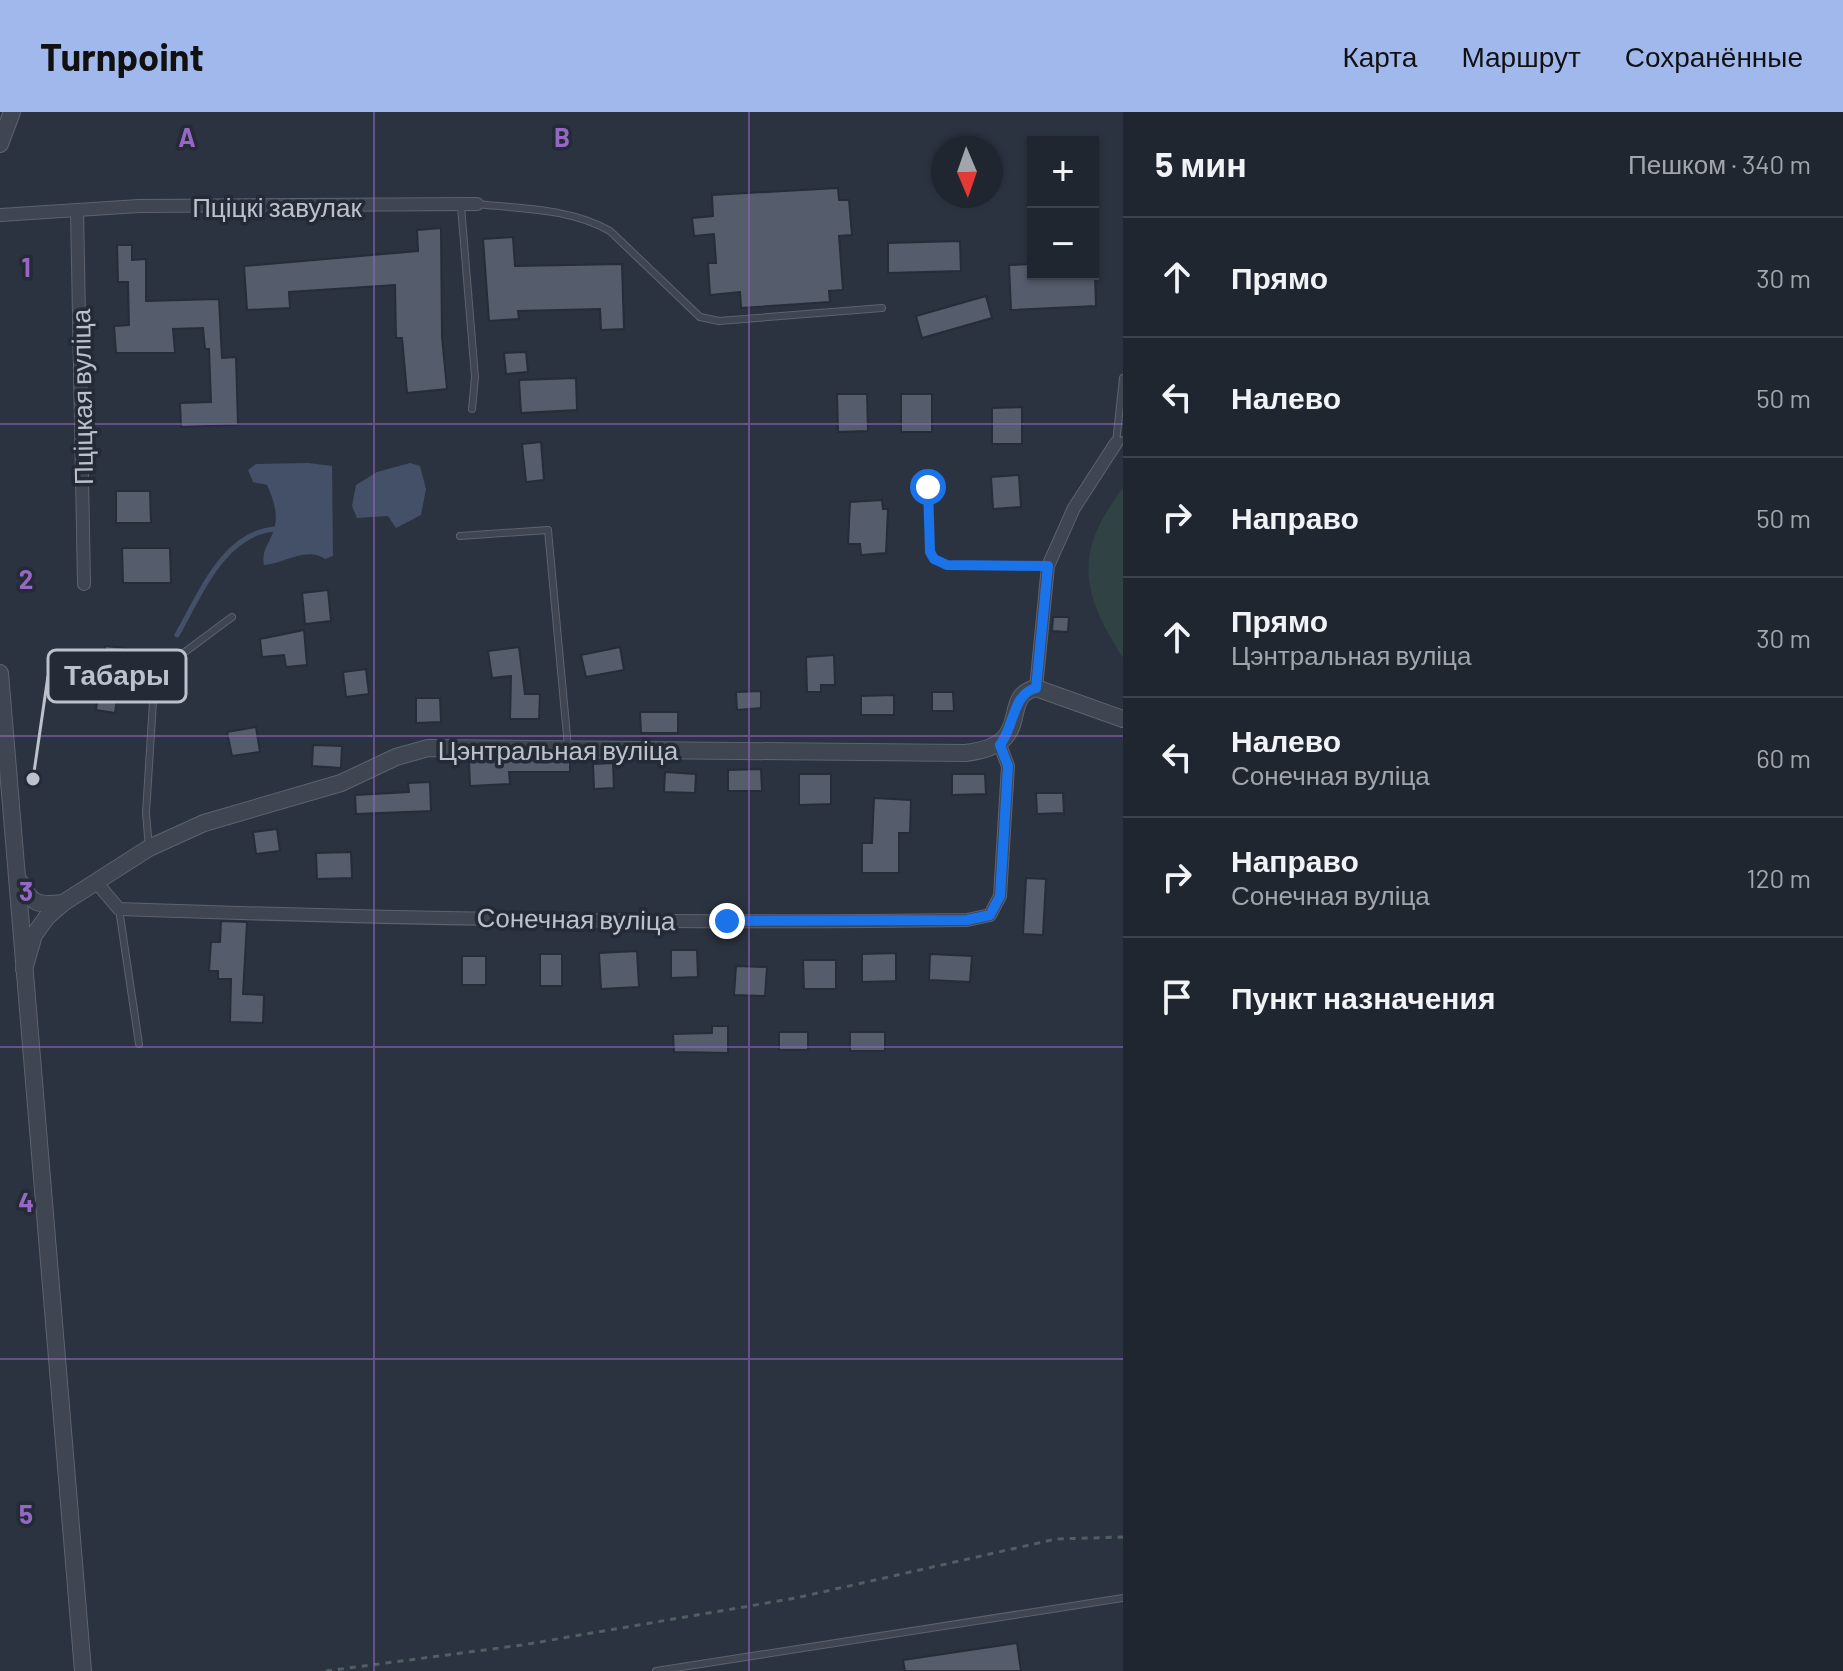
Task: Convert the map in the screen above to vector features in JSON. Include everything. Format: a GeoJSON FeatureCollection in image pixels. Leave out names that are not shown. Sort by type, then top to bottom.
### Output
{"type":"FeatureCollection","features":[{"type":"Feature","properties":{"kind":"street"},"geometry":{"type":"LineString","coordinates":[[0,144],[12,112]]}},
{"type":"Feature","properties":{"kind":"street","name":"Пціцкі завулак"},"geometry":{"type":"LineString","coordinates":[[0,215],[139,206],[477,204]]}},
{"type":"Feature","properties":{"kind":"street","name":"Пціцкая вуліца"},"geometry":{"type":"LineString","coordinates":[[77,210],[84,584]]}},
{"type":"Feature","properties":{"kind":"street"},"geometry":{"type":"LineString","coordinates":[[1036,688],[1048,566],[1074,508],[1119,442]]}},
{"type":"Feature","properties":{"kind":"street"},"geometry":{"type":"LineString","coordinates":[[0,673],[83,1671]]}},
{"type":"Feature","properties":{"kind":"street"},"geometry":{"type":"LineString","coordinates":[[1000,745],[1009,735],[1020,698],[1027,690],[1036,688],[1123,719]]}},
{"type":"Feature","properties":{"kind":"street","name":"Цэнтральная вуліца"},"geometry":{"type":"LineString","coordinates":[[24,969],[34,935],[63,903],[149,848],[204,823],[341,783],[396,757],[428,748],[965,753],[1000,745]]}},
{"type":"Feature","properties":{"kind":"street","name":"Сонечная вуліца"},"geometry":{"type":"LineString","coordinates":[[119,909],[332,916],[967,920],[990,915],[1000,896],[1008,766],[1000,745]]}},
{"type":"Feature","properties":{"kind":"street"},"geometry":{"type":"LineString","coordinates":[[16,874],[28,899],[36,904],[63,903]]}},
{"type":"Feature","properties":{"kind":"street"},"geometry":{"type":"LineString","coordinates":[[96,882],[119,909]]}},
{"type":"Feature","properties":{"kind":"lane"},"geometry":{"type":"LineString","coordinates":[[477,204],[562,213],[592,220],[610,231],[700,317],[719,321],[882,308]]}},
{"type":"Feature","properties":{"kind":"lane"},"geometry":{"type":"LineString","coordinates":[[461,206],[475,377],[472,409]]}},
{"type":"Feature","properties":{"kind":"lane"},"geometry":{"type":"LineString","coordinates":[[1119,442],[1123,378]]}},
{"type":"Feature","properties":{"kind":"lane"},"geometry":{"type":"LineString","coordinates":[[928,487],[930,552],[934,559],[947,565],[1048,566]]}},
{"type":"Feature","properties":{"kind":"lane"},"geometry":{"type":"LineString","coordinates":[[460,536],[548,530],[568,747]]}},
{"type":"Feature","properties":{"kind":"lane"},"geometry":{"type":"LineString","coordinates":[[149,848],[146,813],[154,686],[166,666],[232,617]]}},
{"type":"Feature","properties":{"kind":"lane"},"geometry":{"type":"LineString","coordinates":[[119,909],[139,1044]]}},
{"type":"Feature","properties":{"kind":"lane"},"geometry":{"type":"LineString","coordinates":[[656,1671],[1123,1598]]}},
{"type":"Feature","properties":{"kind":"path"},"geometry":{"type":"LineString","coordinates":[[326,1671],[522,1645],[796,1598],[1056,1539],[1123,1537]]}},
{"type":"Feature","properties":{"kind":"shaded area"},"geometry":{"type":"Polygon","coordinates":[[[1123,488],[1123,658],[1098,613],[1088,573],[1096,533],[1123,488]]]}},
{"type":"Feature","properties":{"kind":"water"},"geometry":{"type":"Polygon","coordinates":[[[410,463],[420,466],[426,489],[421,515],[396,528],[388,516],[357,518],[352,506],[356,485],[377,472],[410,463]]]}},
{"type":"Feature","properties":{"kind":"water"},"geometry":{"type":"Polygon","coordinates":[[[256,464],[332,466],[333,556],[325,559],[310,554],[264,565],[276,512],[267,485],[253,482],[248,470],[256,464]]]}},
{"type":"Feature","properties":{"kind":"building"},"geometry":{"type":"Polygon","coordinates":[[[838,188],[839,200],[849,200],[852,235],[839,236],[843,290],[829,291],[830,302],[741,308],[740,292],[710,295],[708,263],[716,263],[714,234],[694,236],[692,218],[713,216],[712,195],[838,188]]]}},
{"type":"Feature","properties":{"kind":"building"},"geometry":{"type":"Polygon","coordinates":[[[441,228],[442,337],[447,389],[407,393],[402,338],[396,338],[395,285],[289,292],[290,308],[247,310],[244,266],[418,251],[417,230],[441,228]]]}},
{"type":"Feature","properties":{"kind":"building"},"geometry":{"type":"Polygon","coordinates":[[[513,237],[515,266],[622,264],[624,329],[601,330],[600,309],[518,311],[519,319],[489,321],[483,239],[513,237]]]}},
{"type":"Feature","properties":{"kind":"building"},"geometry":{"type":"Polygon","coordinates":[[[960,241],[961,271],[888,273],[888,243],[960,241]]]}},
{"type":"Feature","properties":{"kind":"building"},"geometry":{"type":"Polygon","coordinates":[[[117,245],[132,245],[132,260],[146,259],[146,301],[219,299],[222,358],[236,357],[238,425],[181,427],[180,403],[211,402],[209,349],[205,349],[203,328],[173,329],[175,353],[116,353],[114,326],[129,325],[128,282],[118,282],[117,245]]]}},
{"type":"Feature","properties":{"kind":"building"},"geometry":{"type":"Polygon","coordinates":[[[1027,264],[1027,280],[1095,280],[1096,306],[1011,310],[1009,265],[1027,264]]]}},
{"type":"Feature","properties":{"kind":"building"},"geometry":{"type":"Polygon","coordinates":[[[986,296],[992,318],[922,338],[916,316],[986,296]]]}},
{"type":"Feature","properties":{"kind":"building"},"geometry":{"type":"Polygon","coordinates":[[[526,352],[528,372],[506,374],[504,353],[526,352]]]}},
{"type":"Feature","properties":{"kind":"building"},"geometry":{"type":"Polygon","coordinates":[[[576,378],[577,410],[521,413],[519,380],[576,378]]]}},
{"type":"Feature","properties":{"kind":"building"},"geometry":{"type":"Polygon","coordinates":[[[837,394],[867,394],[868,431],[838,432],[837,394]]]}},
{"type":"Feature","properties":{"kind":"building"},"geometry":{"type":"Polygon","coordinates":[[[901,394],[932,394],[932,432],[901,432],[901,394]]]}},
{"type":"Feature","properties":{"kind":"building"},"geometry":{"type":"Polygon","coordinates":[[[1022,407],[1022,444],[992,444],[992,408],[1022,407]]]}},
{"type":"Feature","properties":{"kind":"building"},"geometry":{"type":"Polygon","coordinates":[[[541,442],[544,480],[526,482],[522,444],[541,442]]]}},
{"type":"Feature","properties":{"kind":"building"},"geometry":{"type":"Polygon","coordinates":[[[1019,475],[1021,507],[993,509],[991,477],[1019,475]]]}},
{"type":"Feature","properties":{"kind":"building"},"geometry":{"type":"Polygon","coordinates":[[[116,491],[150,491],[151,523],[116,523],[116,491]]]}},
{"type":"Feature","properties":{"kind":"building"},"geometry":{"type":"Polygon","coordinates":[[[882,500],[883,509],[888,509],[886,553],[861,555],[860,544],[848,544],[850,502],[882,500]]]}},
{"type":"Feature","properties":{"kind":"building"},"geometry":{"type":"Polygon","coordinates":[[[122,548],[170,548],[171,583],[123,583],[122,548]]]}},
{"type":"Feature","properties":{"kind":"building"},"geometry":{"type":"Polygon","coordinates":[[[328,590],[331,621],[305,624],[302,593],[328,590]]]}},
{"type":"Feature","properties":{"kind":"building"},"geometry":{"type":"Polygon","coordinates":[[[1053,617],[1069,617],[1068,632],[1052,631],[1053,617]]]}},
{"type":"Feature","properties":{"kind":"building"},"geometry":{"type":"Polygon","coordinates":[[[304,630],[307,665],[286,667],[284,655],[262,657],[260,639],[304,630]]]}},
{"type":"Feature","properties":{"kind":"building"},"geometry":{"type":"Polygon","coordinates":[[[105,646],[125,648],[115,713],[96,710],[105,646]]]}},
{"type":"Feature","properties":{"kind":"building"},"geometry":{"type":"Polygon","coordinates":[[[519,647],[525,694],[540,694],[539,719],[510,719],[511,676],[492,678],[488,651],[519,647]]]}},
{"type":"Feature","properties":{"kind":"building"},"geometry":{"type":"Polygon","coordinates":[[[620,647],[624,670],[586,677],[581,655],[620,647]]]}},
{"type":"Feature","properties":{"kind":"building"},"geometry":{"type":"Polygon","coordinates":[[[834,655],[835,685],[821,685],[821,692],[807,692],[806,657],[834,655]]]}},
{"type":"Feature","properties":{"kind":"building"},"geometry":{"type":"Polygon","coordinates":[[[366,669],[369,694],[346,697],[343,672],[366,669]]]}},
{"type":"Feature","properties":{"kind":"building"},"geometry":{"type":"Polygon","coordinates":[[[761,691],[761,708],[737,710],[736,692],[761,691]]]}},
{"type":"Feature","properties":{"kind":"building"},"geometry":{"type":"Polygon","coordinates":[[[932,692],[953,692],[954,711],[932,711],[932,692]]]}},
{"type":"Feature","properties":{"kind":"building"},"geometry":{"type":"Polygon","coordinates":[[[894,695],[894,715],[861,715],[861,696],[894,695]]]}},
{"type":"Feature","properties":{"kind":"building"},"geometry":{"type":"Polygon","coordinates":[[[416,698],[440,698],[441,722],[416,723],[416,698]]]}},
{"type":"Feature","properties":{"kind":"building"},"geometry":{"type":"Polygon","coordinates":[[[640,712],[678,712],[678,733],[641,733],[640,712]]]}},
{"type":"Feature","properties":{"kind":"building"},"geometry":{"type":"Polygon","coordinates":[[[256,727],[260,752],[232,756],[227,732],[256,727]]]}},
{"type":"Feature","properties":{"kind":"building"},"geometry":{"type":"Polygon","coordinates":[[[313,745],[342,746],[341,768],[312,766],[313,745]]]}},
{"type":"Feature","properties":{"kind":"building"},"geometry":{"type":"Polygon","coordinates":[[[570,760],[570,772],[509,772],[510,784],[470,786],[469,761],[570,760]]]}},
{"type":"Feature","properties":{"kind":"building"},"geometry":{"type":"Polygon","coordinates":[[[613,763],[614,788],[594,789],[593,764],[613,763]]]}},
{"type":"Feature","properties":{"kind":"building"},"geometry":{"type":"Polygon","coordinates":[[[761,769],[762,791],[728,791],[728,770],[761,769]]]}},
{"type":"Feature","properties":{"kind":"building"},"geometry":{"type":"Polygon","coordinates":[[[665,772],[696,774],[695,793],[664,792],[665,772]]]}},
{"type":"Feature","properties":{"kind":"building"},"geometry":{"type":"Polygon","coordinates":[[[799,774],[831,774],[831,804],[799,805],[799,774]]]}},
{"type":"Feature","properties":{"kind":"building"},"geometry":{"type":"Polygon","coordinates":[[[952,774],[985,774],[986,794],[952,795],[952,774]]]}},
{"type":"Feature","properties":{"kind":"building"},"geometry":{"type":"Polygon","coordinates":[[[430,782],[431,811],[356,814],[355,795],[409,792],[408,783],[430,782]]]}},
{"type":"Feature","properties":{"kind":"building"},"geometry":{"type":"Polygon","coordinates":[[[1036,793],[1063,793],[1064,813],[1037,814],[1036,793]]]}},
{"type":"Feature","properties":{"kind":"building"},"geometry":{"type":"Polygon","coordinates":[[[874,798],[911,800],[910,833],[899,833],[899,873],[862,873],[862,843],[872,843],[874,798]]]}},
{"type":"Feature","properties":{"kind":"building"},"geometry":{"type":"Polygon","coordinates":[[[277,829],[280,851],[256,854],[253,832],[277,829]]]}},
{"type":"Feature","properties":{"kind":"building"},"geometry":{"type":"Polygon","coordinates":[[[351,852],[352,878],[317,879],[316,853],[351,852]]]}},
{"type":"Feature","properties":{"kind":"building"},"geometry":{"type":"Polygon","coordinates":[[[1026,878],[1046,879],[1043,935],[1023,934],[1026,878]]]}},
{"type":"Feature","properties":{"kind":"building"},"geometry":{"type":"Polygon","coordinates":[[[221,921],[247,922],[243,994],[264,995],[263,1023],[230,1022],[231,979],[218,979],[218,971],[209,971],[211,942],[220,942],[221,921]]]}},
{"type":"Feature","properties":{"kind":"building"},"geometry":{"type":"Polygon","coordinates":[[[671,950],[697,950],[698,977],[671,978],[671,950]]]}},
{"type":"Feature","properties":{"kind":"building"},"geometry":{"type":"Polygon","coordinates":[[[637,951],[639,987],[601,989],[599,953],[637,951]]]}},
{"type":"Feature","properties":{"kind":"building"},"geometry":{"type":"Polygon","coordinates":[[[896,953],[896,981],[862,982],[862,954],[896,953]]]}},
{"type":"Feature","properties":{"kind":"building"},"geometry":{"type":"Polygon","coordinates":[[[540,954],[562,954],[562,986],[540,986],[540,954]]]}},
{"type":"Feature","properties":{"kind":"building"},"geometry":{"type":"Polygon","coordinates":[[[930,954],[972,956],[970,982],[929,980],[930,954]]]}},
{"type":"Feature","properties":{"kind":"building"},"geometry":{"type":"Polygon","coordinates":[[[462,956],[486,956],[486,985],[462,985],[462,956]]]}},
{"type":"Feature","properties":{"kind":"building"},"geometry":{"type":"Polygon","coordinates":[[[803,960],[836,960],[836,989],[804,989],[803,960]]]}},
{"type":"Feature","properties":{"kind":"building"},"geometry":{"type":"Polygon","coordinates":[[[736,966],[767,967],[765,996],[734,995],[736,966]]]}},
{"type":"Feature","properties":{"kind":"building"},"geometry":{"type":"Polygon","coordinates":[[[712,1026],[728,1026],[728,1053],[674,1052],[673,1034],[712,1033],[712,1026]]]}},
{"type":"Feature","properties":{"kind":"building"},"geometry":{"type":"Polygon","coordinates":[[[779,1032],[808,1032],[808,1050],[779,1050],[779,1032]]]}},
{"type":"Feature","properties":{"kind":"building"},"geometry":{"type":"Polygon","coordinates":[[[850,1032],[885,1032],[885,1051],[850,1051],[850,1032]]]}},
{"type":"Feature","properties":{"kind":"building"},"geometry":{"type":"Polygon","coordinates":[[[1017,1643],[1021,1671],[905,1671],[903,1660],[1017,1643]]]}},
{"type":"Feature","properties":{"kind":"waterway"},"geometry":{"type":"LineString","coordinates":[[177,635],[204,585],[227,554],[256,533],[274,529]]}},
{"type":"Feature","properties":{"kind":"place","name":"Табары"},"geometry":{"type":"Point","coordinates":[33,779]}},
{"type":"Feature","properties":{"kind":"route"},"geometry":{"type":"LineString","coordinates":[[727,921],[967,920],[990,915],[1000,896],[1008,766],[1000,745],[1009,735],[1020,698],[1027,690],[1036,688],[1048,566],[947,565],[934,559],[930,552],[928,487]]}}]}
